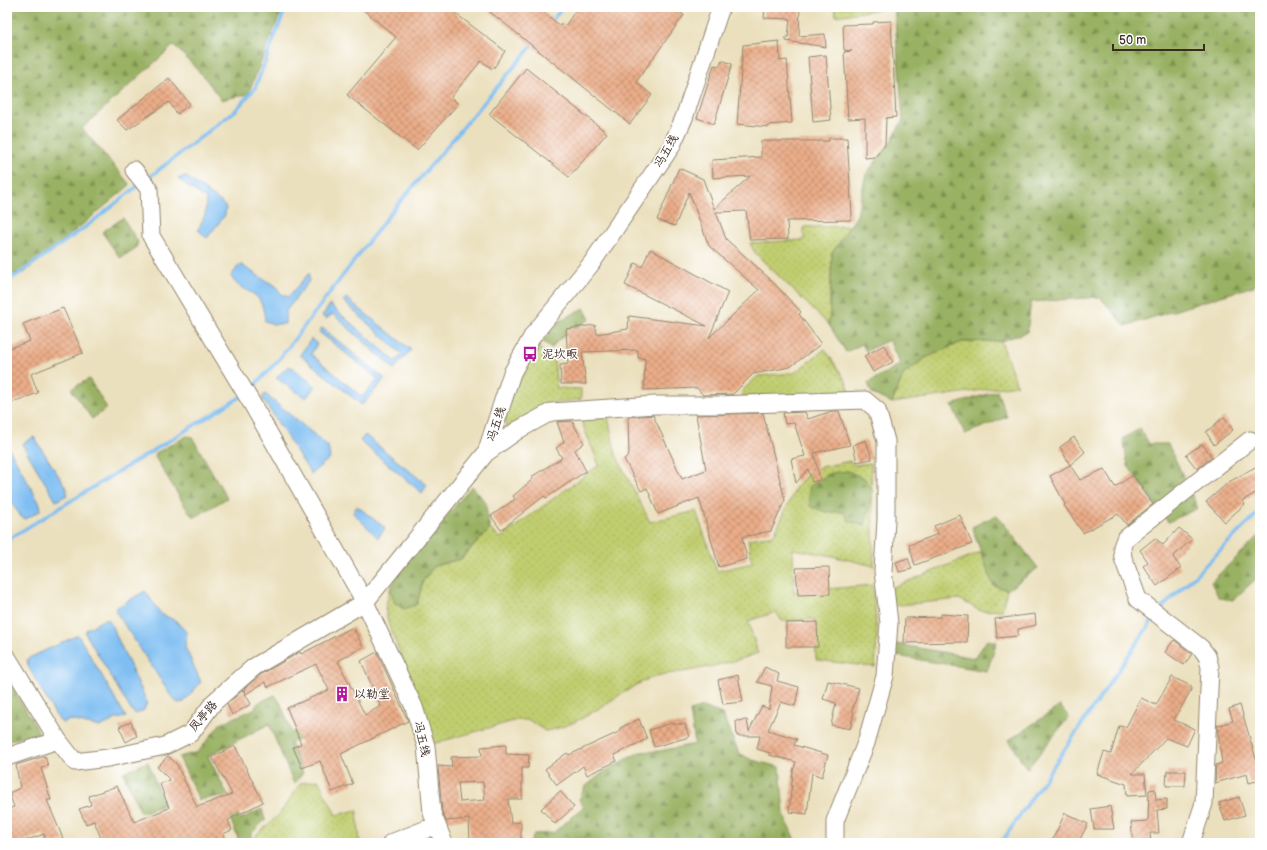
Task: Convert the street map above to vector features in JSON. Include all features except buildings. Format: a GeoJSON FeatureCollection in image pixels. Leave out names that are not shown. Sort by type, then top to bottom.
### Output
{"type":"FeatureCollection","features":[{"type":"Feature","properties":{"kind":"street","name":"冯五线"},"geometry":{"type":"LineString","coordinates":[[444,843],[432,813],[426,746],[414,707],[365,602],[486,453],[512,373],[533,336],[591,264],[671,147],[684,118],[721,7]]}},
{"type":"Feature","properties":{"kind":"street"},"geometry":{"type":"LineString","coordinates":[[134,170],[149,189],[151,236],[154,242],[251,402],[365,602]]}},
{"type":"Feature","properties":{"kind":"street"},"geometry":{"type":"LineString","coordinates":[[486,453],[518,430],[551,412],[655,405],[717,405],[865,400],[877,410],[886,441],[886,520],[883,571],[889,623],[885,676],[866,743],[835,821],[836,843]]}},
{"type":"Feature","properties":{"kind":"street"},"geometry":{"type":"LineString","coordinates":[[1190,843],[1204,803],[1210,667],[1207,656],[1201,648],[1138,599],[1132,587],[1123,558],[1122,547],[1125,539],[1250,440]]}},
{"type":"Feature","properties":{"kind":"street","name":"凤亭路"},"geometry":{"type":"LineString","coordinates":[[58,740],[75,762],[108,758],[165,746],[191,733],[214,702],[254,667],[365,602]]}},
{"type":"Feature","properties":{"kind":"street"},"geometry":{"type":"LineString","coordinates":[[7,656],[58,740],[7,757]]}},
{"type":"Feature","properties":{"kind":"street"},"geometry":{"type":"LineString","coordinates":[[391,843],[437,825]]}},
{"type":"Feature","properties":{"kind":"green space"},"geometry":{"type":"Polygon","coordinates":[[[7,7],[283,7],[248,94],[221,100],[205,78],[174,45],[82,128],[130,185],[24,273],[7,275],[7,7]]]}},
{"type":"Feature","properties":{"kind":"green space"},"geometry":{"type":"Polygon","coordinates":[[[835,7],[894,7],[836,16],[835,7]]]}},
{"type":"Feature","properties":{"kind":"green space"},"geometry":{"type":"Polygon","coordinates":[[[894,7],[1260,7],[1260,284],[1125,326],[1100,297],[1031,302],[1027,332],[1001,341],[962,342],[925,358],[903,375],[892,403],[872,394],[868,383],[900,364],[889,340],[866,351],[862,344],[846,352],[829,325],[832,253],[857,215],[866,174],[890,143],[903,120],[894,7]]]}},
{"type":"Feature","properties":{"kind":"green space"},"geometry":{"type":"Polygon","coordinates":[[[123,218],[138,242],[136,248],[120,258],[102,232],[123,218]]]}},
{"type":"Feature","properties":{"kind":"green space"},"geometry":{"type":"Polygon","coordinates":[[[851,226],[832,253],[829,325],[755,253],[750,243],[804,240],[804,227],[851,226]]]}},
{"type":"Feature","properties":{"kind":"green space"},"geometry":{"type":"Polygon","coordinates":[[[584,308],[590,319],[558,340],[552,348],[542,341],[561,320],[584,308]]]}},
{"type":"Feature","properties":{"kind":"green space"},"geometry":{"type":"Polygon","coordinates":[[[1001,341],[1017,385],[892,403],[903,375],[925,358],[962,342],[1001,341]]]}},
{"type":"Feature","properties":{"kind":"green space"},"geometry":{"type":"Polygon","coordinates":[[[539,348],[554,361],[557,388],[581,389],[581,399],[549,404],[506,428],[506,420],[511,398],[539,348]]]}},
{"type":"Feature","properties":{"kind":"green space"},"geometry":{"type":"Polygon","coordinates":[[[825,349],[846,381],[850,392],[743,397],[742,391],[758,376],[794,373],[825,349]]]}},
{"type":"Feature","properties":{"kind":"green space"},"geometry":{"type":"Polygon","coordinates":[[[89,379],[107,408],[92,419],[71,389],[89,379]]]}},
{"type":"Feature","properties":{"kind":"green space"},"geometry":{"type":"Polygon","coordinates":[[[997,391],[1007,417],[965,434],[952,405],[997,391]]]}},
{"type":"Feature","properties":{"kind":"green space"},"geometry":{"type":"Polygon","coordinates":[[[608,417],[616,455],[650,522],[696,511],[717,571],[752,563],[748,539],[774,535],[796,487],[812,469],[850,461],[854,465],[871,463],[874,566],[793,549],[794,592],[873,585],[877,636],[875,667],[816,660],[815,619],[782,621],[776,612],[748,621],[758,653],[718,665],[651,678],[638,684],[586,716],[559,728],[545,731],[529,720],[517,720],[432,744],[429,724],[389,626],[385,609],[390,589],[395,603],[404,609],[417,604],[423,581],[434,566],[461,559],[490,529],[500,538],[599,465],[580,418],[608,417]]]}},
{"type":"Feature","properties":{"kind":"green space"},"geometry":{"type":"Polygon","coordinates":[[[1140,428],[1149,444],[1168,444],[1198,508],[1168,522],[1128,466],[1123,439],[1140,428]]]}},
{"type":"Feature","properties":{"kind":"green space"},"geometry":{"type":"Polygon","coordinates":[[[187,436],[192,437],[227,498],[195,517],[190,514],[155,457],[156,453],[187,436]]]}},
{"type":"Feature","properties":{"kind":"green space"},"geometry":{"type":"Polygon","coordinates":[[[848,471],[865,479],[873,491],[865,526],[849,521],[844,512],[825,512],[810,506],[809,487],[830,473],[848,471]]]}},
{"type":"Feature","properties":{"kind":"green space"},"geometry":{"type":"Polygon","coordinates":[[[472,486],[486,503],[490,529],[460,559],[434,566],[423,581],[417,604],[404,609],[395,603],[390,589],[402,568],[472,486]]]}},
{"type":"Feature","properties":{"kind":"green space"},"geometry":{"type":"Polygon","coordinates":[[[997,515],[1038,568],[1007,590],[993,585],[972,527],[997,515]]]}},
{"type":"Feature","properties":{"kind":"green space"},"geometry":{"type":"Polygon","coordinates":[[[1260,535],[1260,575],[1233,600],[1219,598],[1211,582],[1260,535]]]}},
{"type":"Feature","properties":{"kind":"green space"},"geometry":{"type":"Polygon","coordinates":[[[981,552],[993,585],[1007,590],[1002,610],[981,611],[959,599],[891,606],[891,588],[981,552]]]}},
{"type":"Feature","properties":{"kind":"green space"},"geometry":{"type":"Polygon","coordinates":[[[987,640],[997,642],[987,671],[891,655],[891,643],[975,658],[987,640]]]}},
{"type":"Feature","properties":{"kind":"green space"},"geometry":{"type":"Polygon","coordinates":[[[11,684],[39,733],[7,741],[7,686],[11,684]]]}},
{"type":"Feature","properties":{"kind":"green space"},"geometry":{"type":"Polygon","coordinates":[[[275,695],[281,704],[292,733],[323,722],[325,730],[290,743],[303,773],[294,784],[269,724],[208,756],[240,819],[262,809],[265,820],[251,834],[251,843],[240,843],[221,796],[199,800],[179,757],[198,752],[220,724],[254,709],[258,703],[275,695]]]}},
{"type":"Feature","properties":{"kind":"green space"},"geometry":{"type":"Polygon","coordinates":[[[1060,706],[1069,717],[1027,769],[1009,740],[1060,706]]]}},
{"type":"Feature","properties":{"kind":"green space"},"geometry":{"type":"Polygon","coordinates":[[[703,707],[722,714],[739,753],[752,760],[780,767],[784,814],[796,843],[530,843],[534,834],[553,833],[584,807],[579,800],[585,787],[605,771],[640,752],[660,751],[695,744],[690,711],[703,707]]]}},
{"type":"Feature","properties":{"kind":"green space"},"geometry":{"type":"Polygon","coordinates":[[[148,762],[164,805],[141,813],[123,772],[148,762]]]}},
{"type":"Feature","properties":{"kind":"green space"},"geometry":{"type":"Polygon","coordinates":[[[318,780],[336,815],[357,810],[360,843],[257,843],[256,835],[278,816],[301,783],[318,780]]]}},
{"type":"Feature","properties":{"kind":"water"},"geometry":{"type":"Polygon","coordinates":[[[185,176],[221,202],[226,208],[225,215],[207,238],[198,230],[205,215],[206,199],[178,179],[185,176]]]}},
{"type":"Feature","properties":{"kind":"water"},"geometry":{"type":"Polygon","coordinates":[[[240,264],[276,286],[280,293],[288,297],[309,273],[309,281],[286,311],[285,324],[273,324],[265,321],[260,301],[251,292],[235,283],[231,276],[240,264]]]}},
{"type":"Feature","properties":{"kind":"water"},"geometry":{"type":"Polygon","coordinates":[[[346,298],[411,350],[394,369],[333,314],[326,319],[322,316],[330,305],[395,361],[403,355],[343,301],[346,298]]]}},
{"type":"Feature","properties":{"kind":"water"},"geometry":{"type":"Polygon","coordinates":[[[322,328],[385,379],[362,405],[300,355],[311,339],[317,344],[311,354],[362,397],[378,379],[319,332],[322,328]]]}},
{"type":"Feature","properties":{"kind":"water"},"geometry":{"type":"Polygon","coordinates":[[[287,367],[292,367],[315,386],[306,398],[276,378],[287,367]]]}},
{"type":"Feature","properties":{"kind":"water"},"geometry":{"type":"Polygon","coordinates":[[[265,394],[328,446],[330,458],[311,474],[262,398],[265,394]]]}},
{"type":"Feature","properties":{"kind":"water"},"geometry":{"type":"Polygon","coordinates":[[[365,435],[427,485],[422,493],[360,441],[365,435]]]}},
{"type":"Feature","properties":{"kind":"water"},"geometry":{"type":"Polygon","coordinates":[[[34,437],[67,489],[67,495],[56,501],[22,444],[34,437]]]}},
{"type":"Feature","properties":{"kind":"water"},"geometry":{"type":"Polygon","coordinates":[[[7,445],[40,504],[41,510],[26,519],[21,517],[7,495],[7,445]]]}},
{"type":"Feature","properties":{"kind":"water"},"geometry":{"type":"Polygon","coordinates":[[[357,506],[385,528],[378,538],[353,513],[357,506]]]}},
{"type":"Feature","properties":{"kind":"water"},"geometry":{"type":"Polygon","coordinates":[[[145,591],[161,614],[176,621],[187,633],[185,647],[201,682],[184,702],[178,703],[173,699],[116,612],[116,608],[145,591]]]}},
{"type":"Feature","properties":{"kind":"water"},"geometry":{"type":"Polygon","coordinates":[[[105,619],[109,620],[147,702],[144,710],[136,714],[131,710],[85,633],[87,629],[105,619]]]}},
{"type":"Feature","properties":{"kind":"water"},"geometry":{"type":"Polygon","coordinates":[[[78,635],[126,717],[116,719],[100,727],[71,720],[62,723],[56,716],[28,666],[27,659],[78,635]]]}},
{"type":"Feature","properties":{"kind":"waterway"},"geometry":{"type":"LineString","coordinates":[[147,179],[236,110],[255,88],[286,7]]}},
{"type":"Feature","properties":{"kind":"waterway"},"geometry":{"type":"LineString","coordinates":[[550,23],[563,7]]}},
{"type":"Feature","properties":{"kind":"waterway"},"geometry":{"type":"LineString","coordinates":[[250,390],[277,362],[389,215],[535,42]]}},
{"type":"Feature","properties":{"kind":"waterway"},"geometry":{"type":"LineString","coordinates":[[7,282],[87,226],[140,184]]}},
{"type":"Feature","properties":{"kind":"waterway"},"geometry":{"type":"LineString","coordinates":[[7,540],[242,396]]}},
{"type":"Feature","properties":{"kind":"waterway"},"geometry":{"type":"LineString","coordinates":[[1160,610],[1260,511]]}},
{"type":"Feature","properties":{"kind":"waterway"},"geometry":{"type":"LineString","coordinates":[[1001,843],[1154,618]]}},
{"type":"Feature","properties":{"kind":"place","name":"泥坎畈"},"geometry":{"type":"Point","coordinates":[530,354]}},
{"type":"Feature","properties":{"kind":"place","name":"以勒堂"},"geometry":{"type":"Point","coordinates":[342,694]}}]}
